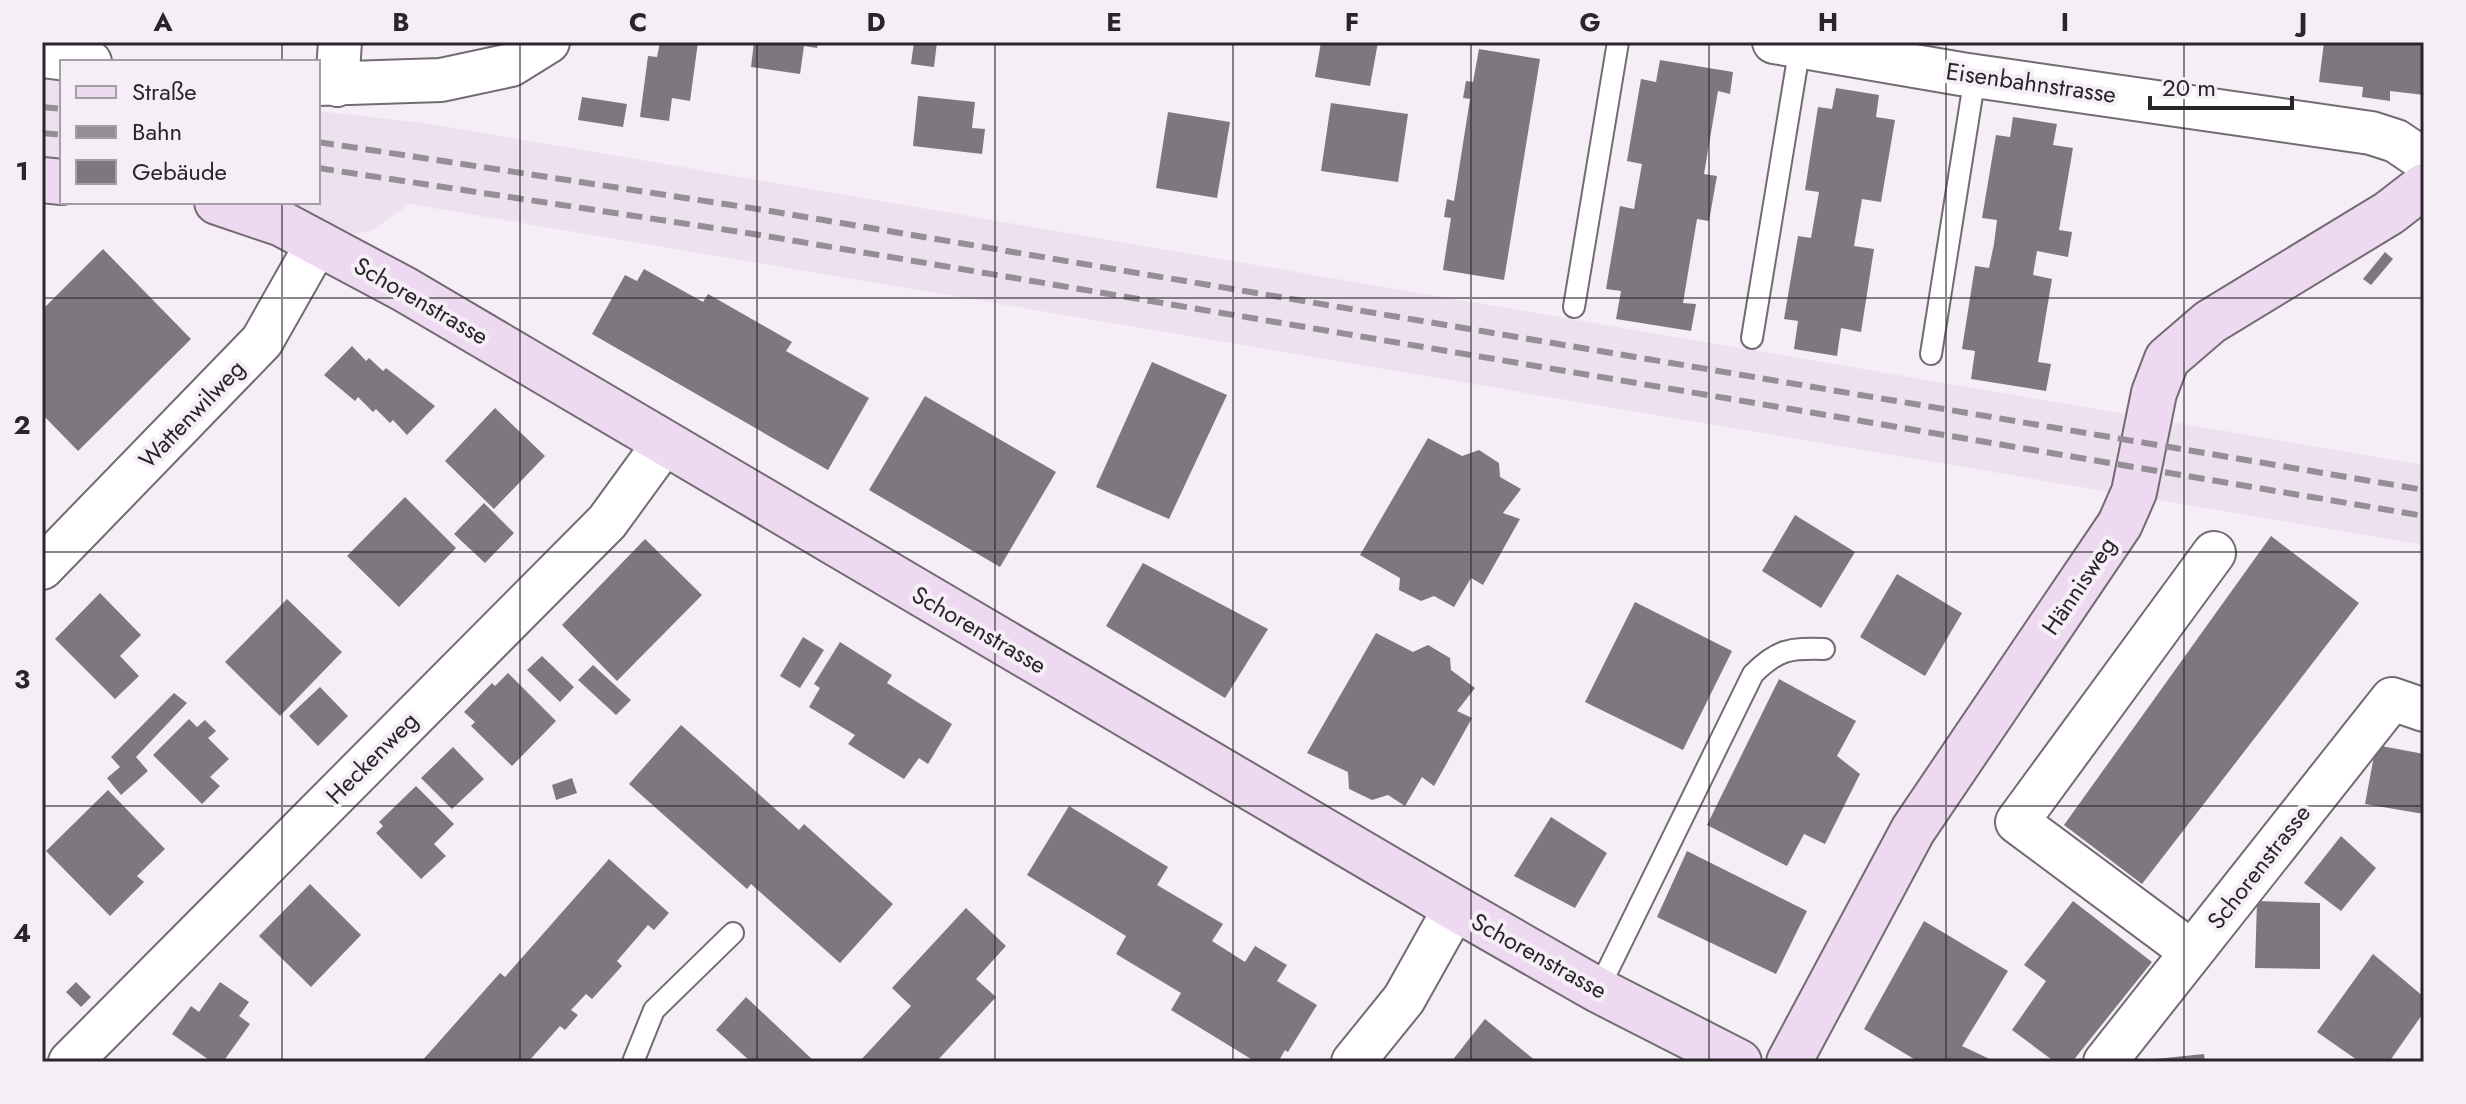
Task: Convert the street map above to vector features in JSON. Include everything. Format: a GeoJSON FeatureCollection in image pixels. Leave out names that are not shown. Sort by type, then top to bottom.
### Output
{"type":"FeatureCollection","features":[{"type":"Feature","properties":{"kind":"street"},"geometry":{"type":"LineString","coordinates":[[340,42],[327,84],[441,80],[511,65],[548,42]]}},
{"type":"Feature","properties":{"kind":"street","name":"Eisenbahnstrasse"},"geometry":{"type":"LineString","coordinates":[[1787,44],[1968,64],[2371,133],[2396,141],[2424,160]]}},
{"type":"Feature","properties":{"kind":"street"},"geometry":{"type":"LineString","coordinates":[[42,56],[74,60]]}},
{"type":"Feature","properties":{"kind":"street","name":"Hännisweg"},"geometry":{"type":"LineString","coordinates":[[1789,1062],[1913,830],[2120,524],[2134,492],[2154,393],[2167,359],[2210,322],[2389,213],[2424,186]]}},
{"type":"Feature","properties":{"kind":"street","name":"Schorenstrasse"},"geometry":{"type":"LineString","coordinates":[[223,204],[282,224],[404,289],[663,445],[1455,908],[1598,990],[1739,1062]]}},
{"type":"Feature","properties":{"kind":"street","name":"Wattenwilweg"},"geometry":{"type":"LineString","coordinates":[[42,568],[262,341],[318,242]]}},
{"type":"Feature","properties":{"kind":"street","name":"Heckenweg"},"geometry":{"type":"LineString","coordinates":[[70,1062],[607,522],[663,445]]}},
{"type":"Feature","properties":{"kind":"street"},"geometry":{"type":"LineString","coordinates":[[2192,952],[2017,822],[2214,553]]}},
{"type":"Feature","properties":{"kind":"street","name":"Schorenstrasse"},"geometry":{"type":"LineString","coordinates":[[2105,1062],[2392,699],[2424,710]]}},
{"type":"Feature","properties":{"kind":"street"},"geometry":{"type":"LineString","coordinates":[[1353,1062],[1404,999],[1455,908]]}},
{"type":"Feature","properties":{"kind":"lane"},"geometry":{"type":"LineString","coordinates":[[1574,307],[1618,42]]}},
{"type":"Feature","properties":{"kind":"lane"},"geometry":{"type":"LineString","coordinates":[[1752,338],[1787,44]]}},
{"type":"Feature","properties":{"kind":"lane"},"geometry":{"type":"LineString","coordinates":[[1931,354],[1968,64]]}},
{"type":"Feature","properties":{"kind":"lane"},"geometry":{"type":"LineString","coordinates":[[1598,990],[1753,674],[1772,655],[1796,648],[1824,649]]}},
{"type":"Feature","properties":{"kind":"lane"},"geometry":{"type":"LineString","coordinates":[[633,1062],[654,1010],[733,933]]}},
{"type":"Feature","properties":{"kind":"shaded area"},"geometry":{"type":"Polygon","coordinates":[[[42,78],[60,80],[60,182],[42,180],[42,78]]]}},
{"type":"Feature","properties":{"kind":"shaded area"},"geometry":{"type":"Polygon","coordinates":[[[320,111],[425,123],[2424,465],[2424,545],[409,204],[373,230],[318,242],[222,204],[320,204],[320,111]]]}},
{"type":"Feature","properties":{"kind":"building"},"geometry":{"type":"Polygon","coordinates":[[[660,42],[698,42],[690,101],[672,98],[669,121],[640,117],[648,56],[657,57],[660,42]]]}},
{"type":"Feature","properties":{"kind":"building"},"geometry":{"type":"Polygon","coordinates":[[[754,42],[818,42],[817,48],[804,46],[800,74],[751,67],[754,42]]]}},
{"type":"Feature","properties":{"kind":"building"},"geometry":{"type":"Polygon","coordinates":[[[914,42],[937,42],[934,67],[911,64],[914,42]]]}},
{"type":"Feature","properties":{"kind":"building"},"geometry":{"type":"Polygon","coordinates":[[[1321,42],[1378,42],[1370,86],[1315,77],[1321,42]]]}},
{"type":"Feature","properties":{"kind":"building"},"geometry":{"type":"Polygon","coordinates":[[[2324,42],[2424,42],[2424,95],[2390,91],[2390,101],[2362,97],[2363,87],[2319,82],[2324,42]]]}},
{"type":"Feature","properties":{"kind":"building"},"geometry":{"type":"Polygon","coordinates":[[[1479,49],[1540,59],[1504,280],[1443,270],[1451,218],[1444,217],[1447,199],[1454,201],[1470,99],[1463,98],[1466,81],[1473,82],[1479,49]]]}},
{"type":"Feature","properties":{"kind":"building"},"geometry":{"type":"Polygon","coordinates":[[[1660,60],[1733,72],[1730,94],[1718,91],[1704,174],[1717,176],[1709,221],[1697,219],[1683,303],[1696,304],[1691,331],[1616,319],[1621,291],[1606,289],[1620,206],[1634,209],[1642,164],[1627,161],[1641,79],[1656,82],[1660,60]]]}},
{"type":"Feature","properties":{"kind":"building"},"geometry":{"type":"Polygon","coordinates":[[[1836,88],[1879,95],[1876,117],[1895,120],[1881,202],[1862,199],[1854,246],[1874,249],[1861,332],[1841,328],[1837,356],[1794,349],[1798,321],[1784,319],[1798,236],[1811,238],[1819,192],[1805,190],[1818,107],[1832,109],[1836,88]]]}},
{"type":"Feature","properties":{"kind":"building"},"geometry":{"type":"Polygon","coordinates":[[[918,96],[975,102],[972,128],[985,129],[982,154],[913,146],[918,96]]]}},
{"type":"Feature","properties":{"kind":"building"},"geometry":{"type":"Polygon","coordinates":[[[582,97],[627,104],[623,127],[578,120],[582,97]]]}},
{"type":"Feature","properties":{"kind":"building"},"geometry":{"type":"Polygon","coordinates":[[[1331,103],[1408,114],[1398,182],[1321,171],[1331,103]]]}},
{"type":"Feature","properties":{"kind":"building"},"geometry":{"type":"Polygon","coordinates":[[[1168,112],[1230,122],[1217,198],[1156,188],[1168,112]]]}},
{"type":"Feature","properties":{"kind":"building"},"geometry":{"type":"Polygon","coordinates":[[[2013,117],[2057,124],[2053,145],[2073,148],[2059,230],[2072,232],[2068,257],[2037,251],[2033,275],[2052,279],[2038,362],[2051,364],[2046,391],[1971,379],[1975,351],[1962,349],[1975,266],[1989,268],[1994,244],[1997,220],[1982,218],[1996,135],[2010,137],[2013,117]]]}},
{"type":"Feature","properties":{"kind":"building"},"geometry":{"type":"Polygon","coordinates":[[[103,249],[191,339],[78,451],[42,414],[42,310],[103,249]]]}},
{"type":"Feature","properties":{"kind":"building"},"geometry":{"type":"Polygon","coordinates":[[[2385,252],[2393,259],[2371,285],[2363,279],[2385,252]]]}},
{"type":"Feature","properties":{"kind":"building"},"geometry":{"type":"Polygon","coordinates":[[[644,269],[703,302],[708,294],[792,342],[786,351],[869,398],[828,470],[592,334],[625,275],[637,281],[644,269]]]}},
{"type":"Feature","properties":{"kind":"building"},"geometry":{"type":"Polygon","coordinates":[[[352,346],[366,361],[369,358],[383,371],[386,368],[435,406],[407,435],[393,420],[390,423],[376,409],[373,412],[358,397],[355,401],[324,375],[352,346]]]}},
{"type":"Feature","properties":{"kind":"building"},"geometry":{"type":"Polygon","coordinates":[[[1152,362],[1227,395],[1169,519],[1096,487],[1152,362]]]}},
{"type":"Feature","properties":{"kind":"building"},"geometry":{"type":"Polygon","coordinates":[[[925,396],[1056,472],[1000,567],[869,490],[925,396]]]}},
{"type":"Feature","properties":{"kind":"building"},"geometry":{"type":"Polygon","coordinates":[[[495,408],[545,456],[494,509],[445,461],[495,408]]]}},
{"type":"Feature","properties":{"kind":"building"},"geometry":{"type":"Polygon","coordinates":[[[1428,438],[1462,456],[1479,450],[1499,463],[1500,477],[1521,489],[1503,513],[1520,519],[1483,585],[1471,578],[1454,607],[1434,596],[1421,601],[1399,590],[1400,578],[1360,555],[1428,438]]]}},
{"type":"Feature","properties":{"kind":"building"},"geometry":{"type":"Polygon","coordinates":[[[405,497],[456,548],[399,607],[347,556],[405,497]]]}},
{"type":"Feature","properties":{"kind":"building"},"geometry":{"type":"Polygon","coordinates":[[[484,503],[514,533],[485,563],[454,534],[484,503]]]}},
{"type":"Feature","properties":{"kind":"building"},"geometry":{"type":"Polygon","coordinates":[[[1795,515],[1855,552],[1821,608],[1762,571],[1795,515]]]}},
{"type":"Feature","properties":{"kind":"building"},"geometry":{"type":"Polygon","coordinates":[[[2271,536],[2359,603],[2142,884],[2064,825],[2271,536]]]}},
{"type":"Feature","properties":{"kind":"building"},"geometry":{"type":"Polygon","coordinates":[[[645,539],[702,595],[617,681],[562,625],[645,539]]]}},
{"type":"Feature","properties":{"kind":"building"},"geometry":{"type":"Polygon","coordinates":[[[1143,563],[1268,629],[1225,698],[1106,626],[1143,563]]]}},
{"type":"Feature","properties":{"kind":"building"},"geometry":{"type":"Polygon","coordinates":[[[1897,574],[1962,613],[1925,676],[1860,637],[1897,574]]]}},
{"type":"Feature","properties":{"kind":"building"},"geometry":{"type":"Polygon","coordinates":[[[100,593],[141,635],[120,656],[139,676],[115,699],[55,639],[100,593]]]}},
{"type":"Feature","properties":{"kind":"building"},"geometry":{"type":"Polygon","coordinates":[[[287,599],[342,652],[280,716],[225,662],[287,599]]]}},
{"type":"Feature","properties":{"kind":"building"},"geometry":{"type":"Polygon","coordinates":[[[1635,602],[1732,651],[1683,750],[1585,702],[1635,602]]]}},
{"type":"Feature","properties":{"kind":"building"},"geometry":{"type":"Polygon","coordinates":[[[1376,633],[1413,652],[1428,645],[1450,658],[1451,670],[1475,688],[1457,711],[1472,718],[1434,786],[1422,777],[1405,806],[1388,795],[1372,800],[1349,789],[1348,772],[1307,753],[1376,633]]]}},
{"type":"Feature","properties":{"kind":"building"},"geometry":{"type":"Polygon","coordinates":[[[803,637],[824,650],[800,688],[780,676],[803,637]]]}},
{"type":"Feature","properties":{"kind":"building"},"geometry":{"type":"Polygon","coordinates":[[[840,642],[892,675],[887,683],[952,724],[928,764],[919,758],[904,779],[848,744],[855,735],[809,707],[820,688],[814,684],[840,642]]]}},
{"type":"Feature","properties":{"kind":"building"},"geometry":{"type":"Polygon","coordinates":[[[542,656],[574,687],[560,702],[527,670],[542,656]]]}},
{"type":"Feature","properties":{"kind":"building"},"geometry":{"type":"Polygon","coordinates":[[[593,665],[631,700],[616,715],[578,680],[593,665]]]}},
{"type":"Feature","properties":{"kind":"building"},"geometry":{"type":"Polygon","coordinates":[[[508,673],[556,721],[512,766],[471,726],[475,722],[464,712],[492,683],[495,686],[508,673]]]}},
{"type":"Feature","properties":{"kind":"building"},"geometry":{"type":"Polygon","coordinates":[[[1779,679],[1856,721],[1837,756],[1860,774],[1825,844],[1804,834],[1787,866],[1707,825],[1779,679]]]}},
{"type":"Feature","properties":{"kind":"building"},"geometry":{"type":"Polygon","coordinates":[[[320,687],[348,716],[318,746],[289,716],[320,687]]]}},
{"type":"Feature","properties":{"kind":"building"},"geometry":{"type":"Polygon","coordinates":[[[174,693],[187,703],[136,757],[148,771],[121,795],[107,778],[120,767],[111,757],[174,693]]]}},
{"type":"Feature","properties":{"kind":"building"},"geometry":{"type":"Polygon","coordinates":[[[189,719],[197,727],[205,720],[216,731],[208,738],[229,759],[210,777],[220,786],[202,804],[153,755],[189,719]]]}},
{"type":"Feature","properties":{"kind":"building"},"geometry":{"type":"Polygon","coordinates":[[[681,725],[799,830],[804,824],[893,904],[840,963],[751,884],[747,889],[629,784],[681,725]]]}},
{"type":"Feature","properties":{"kind":"building"},"geometry":{"type":"Polygon","coordinates":[[[2376,745],[2424,754],[2424,814],[2365,804],[2376,745]]]}},
{"type":"Feature","properties":{"kind":"building"},"geometry":{"type":"Polygon","coordinates":[[[453,747],[484,779],[452,809],[421,778],[453,747]]]}},
{"type":"Feature","properties":{"kind":"building"},"geometry":{"type":"Polygon","coordinates":[[[572,778],[577,793],[556,800],[552,785],[572,778]]]}},
{"type":"Feature","properties":{"kind":"building"},"geometry":{"type":"Polygon","coordinates":[[[416,786],[454,824],[434,844],[446,856],[421,879],[376,833],[383,826],[379,822],[416,786]]]}},
{"type":"Feature","properties":{"kind":"building"},"geometry":{"type":"Polygon","coordinates":[[[108,790],[165,849],[137,876],[144,882],[110,916],[46,851],[108,790]]]}},
{"type":"Feature","properties":{"kind":"building"},"geometry":{"type":"Polygon","coordinates":[[[1069,806],[1168,867],[1157,885],[1223,924],[1212,941],[1245,962],[1255,946],[1287,965],[1277,981],[1317,1005],[1288,1052],[1285,1050],[1278,1062],[1256,1062],[1171,1010],[1181,993],[1116,954],[1126,936],[1027,875],[1069,806]]]}},
{"type":"Feature","properties":{"kind":"building"},"geometry":{"type":"Polygon","coordinates":[[[1551,817],[1607,853],[1575,908],[1514,876],[1551,817]]]}},
{"type":"Feature","properties":{"kind":"building"},"geometry":{"type":"Polygon","coordinates":[[[2341,836],[2376,868],[2341,911],[2304,883],[2341,836]]]}},
{"type":"Feature","properties":{"kind":"building"},"geometry":{"type":"Polygon","coordinates":[[[1687,851],[1807,911],[1776,974],[1657,917],[1687,851]]]}},
{"type":"Feature","properties":{"kind":"building"},"geometry":{"type":"Polygon","coordinates":[[[609,859],[669,913],[654,930],[648,925],[617,961],[622,966],[592,999],[586,994],[571,1010],[578,1015],[565,1030],[560,1026],[528,1062],[421,1062],[500,973],[505,977],[609,859]]]}},
{"type":"Feature","properties":{"kind":"building"},"geometry":{"type":"Polygon","coordinates":[[[310,884],[361,935],[311,987],[259,936],[310,884]]]}},
{"type":"Feature","properties":{"kind":"building"},"geometry":{"type":"Polygon","coordinates":[[[2073,901],[2152,962],[2072,1062],[2055,1062],[2012,1030],[2046,981],[2024,965],[2073,901]]]}},
{"type":"Feature","properties":{"kind":"building"},"geometry":{"type":"Polygon","coordinates":[[[2257,901],[2320,903],[2320,969],[2255,968],[2257,901]]]}},
{"type":"Feature","properties":{"kind":"building"},"geometry":{"type":"Polygon","coordinates":[[[966,908],[1006,946],[976,979],[996,997],[936,1062],[859,1062],[911,1006],[892,988],[966,908]]]}},
{"type":"Feature","properties":{"kind":"building"},"geometry":{"type":"Polygon","coordinates":[[[1924,921],[2008,971],[1962,1046],[1996,1062],[1919,1062],[1864,1029],[1924,921]]]}},
{"type":"Feature","properties":{"kind":"building"},"geometry":{"type":"Polygon","coordinates":[[[2373,954],[2424,997],[2424,1012],[2389,1062],[2360,1062],[2317,1032],[2373,954]]]}},
{"type":"Feature","properties":{"kind":"building"},"geometry":{"type":"Polygon","coordinates":[[[76,982],[91,997],[81,1007],[66,992],[76,982]]]}},
{"type":"Feature","properties":{"kind":"building"},"geometry":{"type":"Polygon","coordinates":[[[220,982],[249,1002],[239,1016],[250,1024],[223,1062],[212,1062],[172,1034],[191,1006],[199,1012],[220,982]]]}},
{"type":"Feature","properties":{"kind":"building"},"geometry":{"type":"Polygon","coordinates":[[[746,997],[815,1062],[751,1062],[716,1030],[746,997]]]}},
{"type":"Feature","properties":{"kind":"building"},"geometry":{"type":"Polygon","coordinates":[[[1485,1019],[1537,1062],[1451,1062],[1485,1019]]]}},
{"type":"Feature","properties":{"kind":"building"},"geometry":{"type":"Polygon","coordinates":[[[2204,1054],[2205,1062],[2146,1062],[2146,1060],[2204,1054]]]}},
{"type":"Feature","properties":{"kind":"railway"},"geometry":{"type":"LineString","coordinates":[[42,107],[60,109]]}},
{"type":"Feature","properties":{"kind":"railway"},"geometry":{"type":"LineString","coordinates":[[42,133],[60,135]]}},
{"type":"Feature","properties":{"kind":"railway"},"geometry":{"type":"LineString","coordinates":[[320,142],[764,210],[2424,490]]}},
{"type":"Feature","properties":{"kind":"railway"},"geometry":{"type":"LineString","coordinates":[[320,168],[760,235],[2424,516]]}}]}
